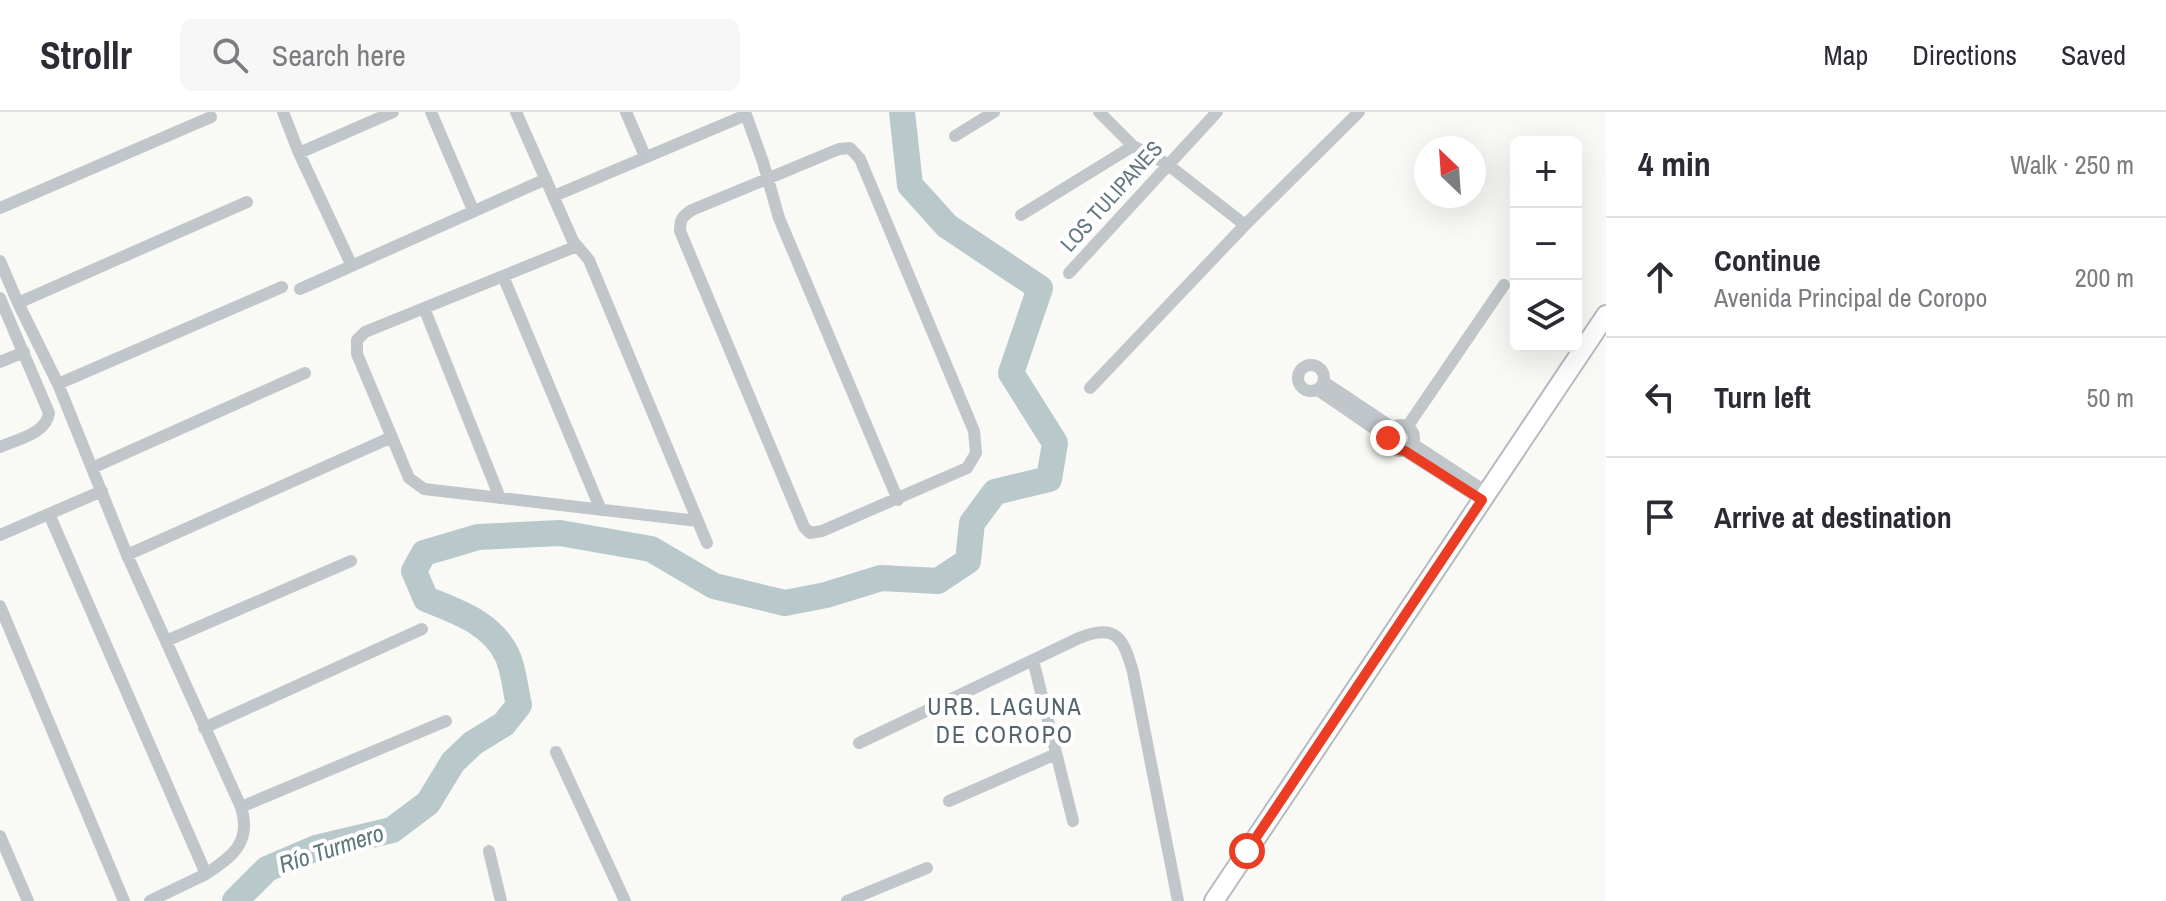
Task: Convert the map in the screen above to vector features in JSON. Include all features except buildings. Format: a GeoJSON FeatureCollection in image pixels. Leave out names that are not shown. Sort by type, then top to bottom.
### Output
{"type":"FeatureCollection","features":[{"type":"Feature","properties":{"kind":"street"},"geometry":{"type":"LineString","coordinates":[[283,112],[351,264]]}},
{"type":"Feature","properties":{"kind":"street"},"geometry":{"type":"LineString","coordinates":[[299,153],[393,112]]}},
{"type":"Feature","properties":{"kind":"street"},"geometry":{"type":"LineString","coordinates":[[431,112],[473,210]]}},
{"type":"Feature","properties":{"kind":"street"},"geometry":{"type":"LineString","coordinates":[[516,112],[577,246],[589,260],[707,543]]}},
{"type":"Feature","properties":{"kind":"street"},"geometry":{"type":"LineString","coordinates":[[626,112],[645,156]]}},
{"type":"Feature","properties":{"kind":"street"},"geometry":{"type":"LineString","coordinates":[[955,136],[994,112]]}},
{"type":"Feature","properties":{"kind":"street"},"geometry":{"type":"LineString","coordinates":[[1099,112],[1133,146],[1167,164],[1245,225]]}},
{"type":"Feature","properties":{"kind":"street","name":"LOS TULIPANES"},"geometry":{"type":"LineString","coordinates":[[1069,273],[1217,112]]}},
{"type":"Feature","properties":{"kind":"street"},"geometry":{"type":"LineString","coordinates":[[1090,388],[1245,225],[1359,112]]}},
{"type":"Feature","properties":{"kind":"street"},"geometry":{"type":"LineString","coordinates":[[554,196],[746,114],[779,218],[898,500]]}},
{"type":"Feature","properties":{"kind":"street"},"geometry":{"type":"LineString","coordinates":[[0,208],[211,117]]}},
{"type":"Feature","properties":{"kind":"street"},"geometry":{"type":"LineString","coordinates":[[1021,215],[1133,146]]}},
{"type":"Feature","properties":{"kind":"street"},"geometry":{"type":"LineString","coordinates":[[850,148],[860,159],[974,431],[976,453],[967,468],[898,500],[822,531],[810,533],[804,527],[680,231],[680,221],[684,215],[839,149],[850,148]]}},
{"type":"Feature","properties":{"kind":"street"},"geometry":{"type":"LineString","coordinates":[[300,289],[546,179]]}},
{"type":"Feature","properties":{"kind":"street"},"geometry":{"type":"LineString","coordinates":[[18,303],[247,202]]}},
{"type":"Feature","properties":{"kind":"street"},"geometry":{"type":"LineString","coordinates":[[577,246],[365,332],[357,340],[357,354],[409,478],[424,489],[698,521]]}},
{"type":"Feature","properties":{"kind":"street"},"geometry":{"type":"LineString","coordinates":[[0,261],[58,384],[127,555],[241,807],[246,828],[242,840],[228,858],[206,874],[150,901]]}},
{"type":"Feature","properties":{"kind":"street"},"geometry":{"type":"LineString","coordinates":[[503,276],[601,510]]}},
{"type":"Feature","properties":{"kind":"street"},"geometry":{"type":"LineString","coordinates":[[1485,496],[1409,447],[1393,449],[1396,431],[1504,285]]}},
{"type":"Feature","properties":{"kind":"street"},"geometry":{"type":"LineString","coordinates":[[58,384],[282,287]]}},
{"type":"Feature","properties":{"kind":"street"},"geometry":{"type":"LineString","coordinates":[[0,298],[49,408],[49,417],[42,428],[0,447]]}},
{"type":"Feature","properties":{"kind":"street"},"geometry":{"type":"LineString","coordinates":[[424,308],[500,498]]}},
{"type":"Feature","properties":{"kind":"street"},"geometry":{"type":"LineString","coordinates":[[1214,901],[1606,315]]}},
{"type":"Feature","properties":{"kind":"street"},"geometry":{"type":"LineString","coordinates":[[0,362],[24,352]]}},
{"type":"Feature","properties":{"kind":"street"},"geometry":{"type":"LineString","coordinates":[[92,468],[305,373]]}},
{"type":"Feature","properties":{"kind":"street"},"geometry":{"type":"LineString","coordinates":[[1321,386],[1396,431],[1413,434],[1409,447]]}},
{"type":"Feature","properties":{"kind":"street"},"geometry":{"type":"LineString","coordinates":[[127,555],[392,437]]}},
{"type":"Feature","properties":{"kind":"street"},"geometry":{"type":"LineString","coordinates":[[0,535],[102,491]]}},
{"type":"Feature","properties":{"kind":"street"},"geometry":{"type":"LineString","coordinates":[[49,514],[206,874]]}},
{"type":"Feature","properties":{"kind":"street"},"geometry":{"type":"LineString","coordinates":[[166,641],[351,561]]}},
{"type":"Feature","properties":{"kind":"street"},"geometry":{"type":"LineString","coordinates":[[0,606],[124,901]]}},
{"type":"Feature","properties":{"kind":"street"},"geometry":{"type":"LineString","coordinates":[[204,728],[422,629]]}},
{"type":"Feature","properties":{"kind":"street"},"geometry":{"type":"LineString","coordinates":[[859,743],[1097,631],[1109,632],[1123,643],[1133,672],[1178,901]]}},
{"type":"Feature","properties":{"kind":"street"},"geometry":{"type":"LineString","coordinates":[[1033,660],[1073,821]]}},
{"type":"Feature","properties":{"kind":"street"},"geometry":{"type":"LineString","coordinates":[[241,807],[446,721]]}},
{"type":"Feature","properties":{"kind":"street"},"geometry":{"type":"LineString","coordinates":[[556,752],[625,901]]}},
{"type":"Feature","properties":{"kind":"street"},"geometry":{"type":"LineString","coordinates":[[949,801],[1056,754]]}},
{"type":"Feature","properties":{"kind":"street"},"geometry":{"type":"LineString","coordinates":[[0,836],[28,901]]}},
{"type":"Feature","properties":{"kind":"street"},"geometry":{"type":"LineString","coordinates":[[489,851],[501,901]]}},
{"type":"Feature","properties":{"kind":"street"},"geometry":{"type":"LineString","coordinates":[[847,901],[927,868]]}},
{"type":"Feature","properties":{"kind":"waterway","name":"Río Turmero"},"geometry":{"type":"LineString","coordinates":[[235,901],[267,869],[316,848],[392,830],[428,803],[453,762],[473,743],[504,724],[519,705],[513,673],[501,644],[473,620],[426,599],[414,571],[424,553],[478,537],[560,533],[651,549],[714,586],[785,603],[826,595],[881,578],[938,581],[968,561],[972,523],[995,492],[1049,479],[1055,443],[1011,373],[1040,288],[947,226],[910,185],[902,112]]}},
{"type":"Feature","properties":{"kind":"district","name":"URB. LAGUNA DE COROPO"},"geometry":{"type":"Point","coordinates":[1005,720]}},
{"type":"Feature","properties":{"kind":"route"},"geometry":{"type":"LineString","coordinates":[[1247,851],[1482,500],[1405,451],[1393,449],[1388,438]]}}]}
